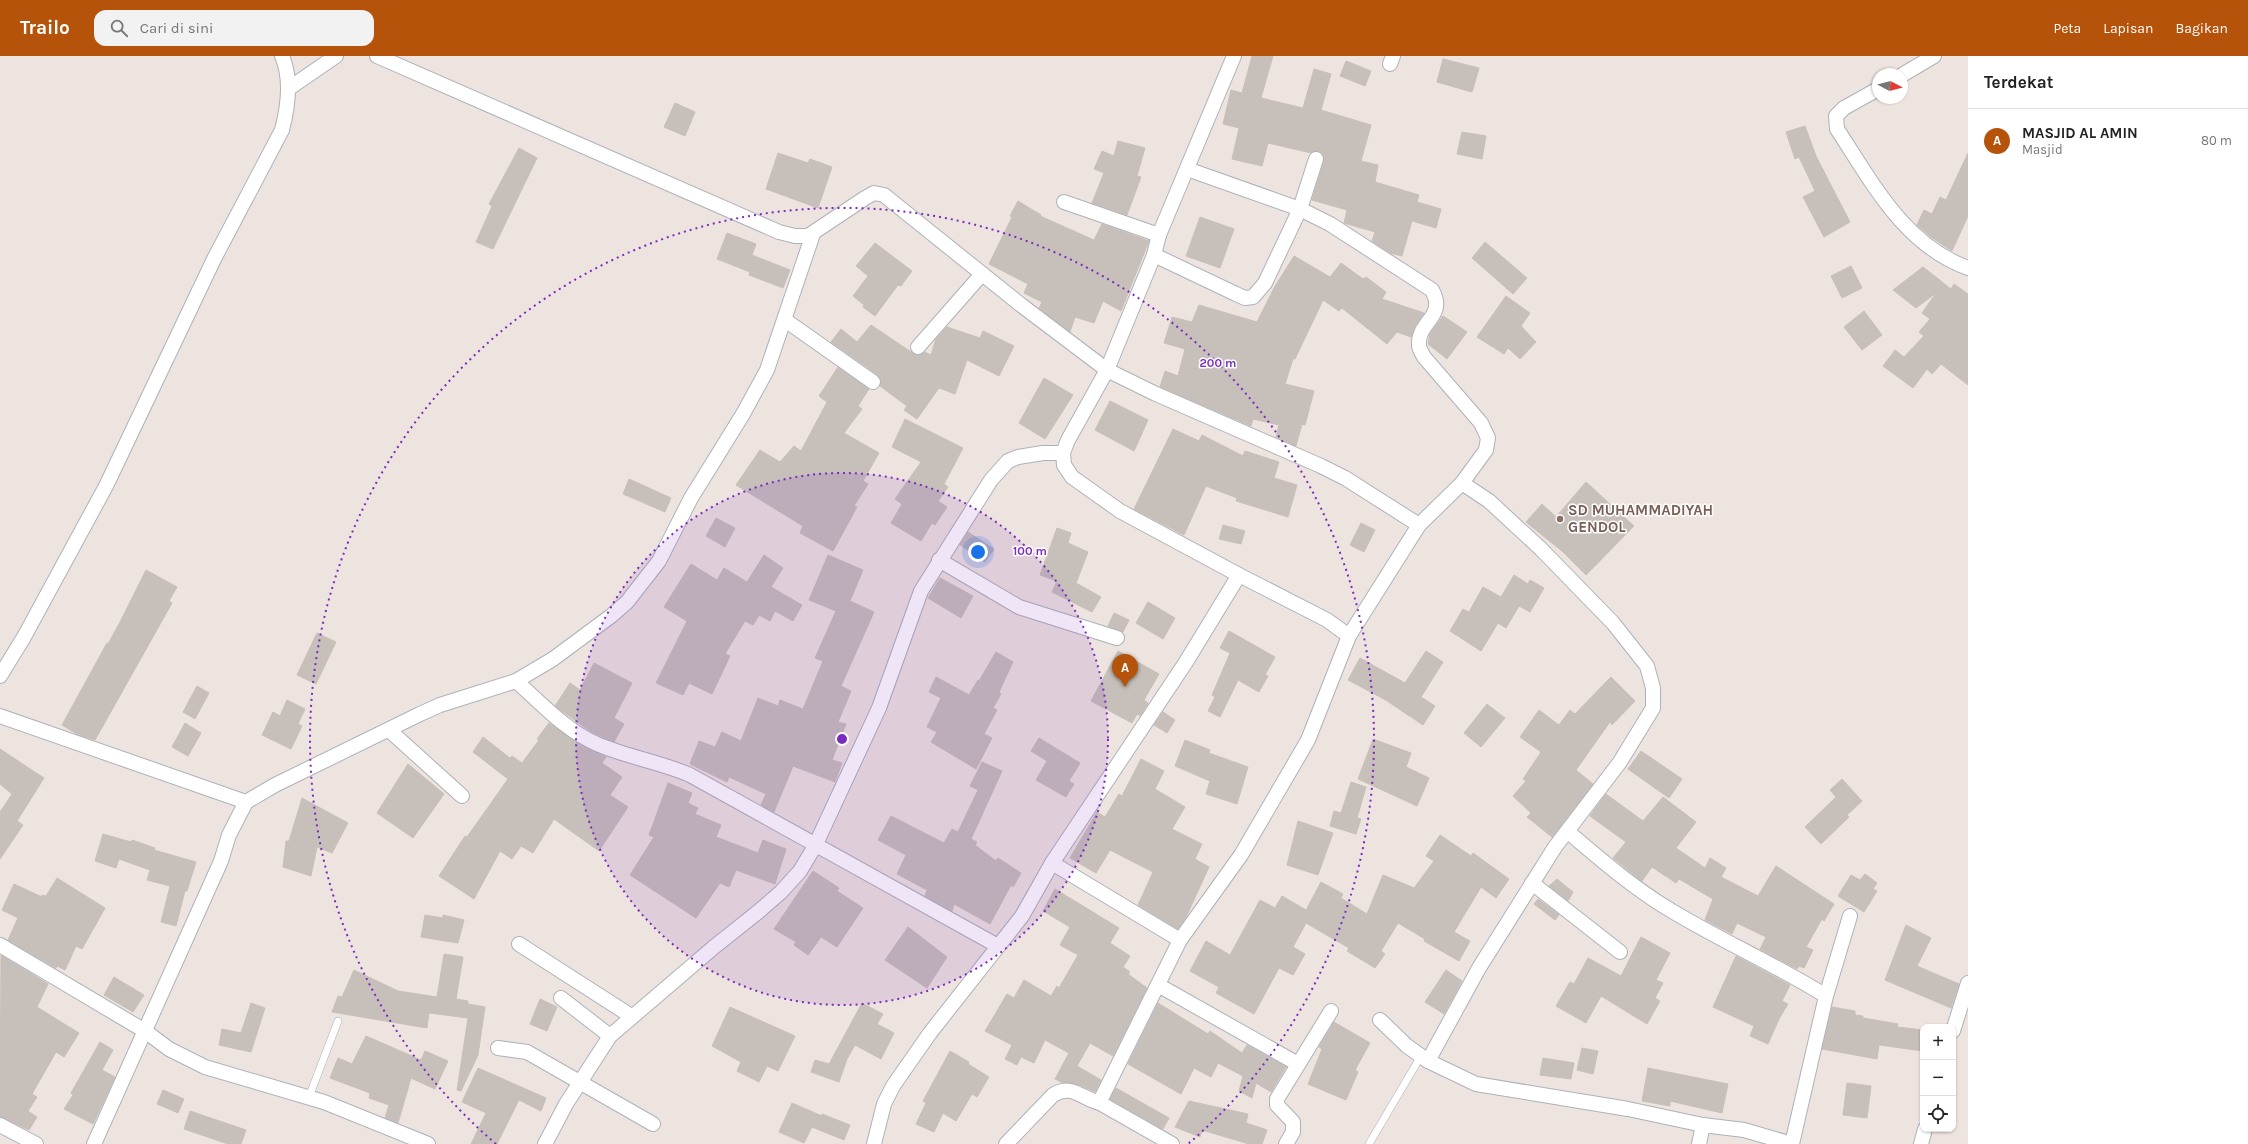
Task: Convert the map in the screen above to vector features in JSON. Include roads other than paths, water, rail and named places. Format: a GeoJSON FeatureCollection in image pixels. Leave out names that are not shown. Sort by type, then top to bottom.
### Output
{"type":"FeatureCollection","features":[{"type":"Feature","properties":{"kind":"street"},"geometry":{"type":"LineString","coordinates":[[0,676],[24,637],[106,486],[214,259],[282,130],[287,112],[288,89],[285,64],[282,56]]}},
{"type":"Feature","properties":{"kind":"street"},"geometry":{"type":"LineString","coordinates":[[288,89],[336,56]]}},
{"type":"Feature","properties":{"kind":"street"},"geometry":{"type":"LineString","coordinates":[[377,56],[779,232],[802,237],[813,234],[874,193],[884,195],[982,274],[1108,370],[1156,394],[1321,466],[1345,478],[1419,525]]}},
{"type":"Feature","properties":{"kind":"street"},"geometry":{"type":"LineString","coordinates":[[1234,56],[1159,235],[1154,255],[1108,370],[1068,440],[1064,453],[1064,465],[1072,477],[1120,511],[1327,620],[1349,636]]}},
{"type":"Feature","properties":{"kind":"street"},"geometry":{"type":"LineString","coordinates":[[1908,71],[1934,56]]}},
{"type":"Feature","properties":{"kind":"street"},"geometry":{"type":"LineString","coordinates":[[1872,93],[1836,116],[1838,129],[1897,218],[1921,241],[1968,268]]}},
{"type":"Feature","properties":{"kind":"street"},"geometry":{"type":"LineString","coordinates":[[1154,255],[1245,298],[1253,297],[1265,283],[1300,209],[1316,159]]}},
{"type":"Feature","properties":{"kind":"street"},"geometry":{"type":"LineString","coordinates":[[1100,1104],[1180,940],[1241,855],[1308,740],[1349,636],[1419,525],[1462,483],[1486,450],[1488,438],[1481,423],[1424,357],[1418,345],[1421,334],[1437,308],[1437,300],[1432,290],[1330,224],[1300,209],[1187,169]]}},
{"type":"Feature","properties":{"kind":"street"},"geometry":{"type":"LineString","coordinates":[[1064,202],[1159,235]]}},
{"type":"Feature","properties":{"kind":"street"},"geometry":{"type":"LineString","coordinates":[[94,1144],[221,861],[229,835],[246,802],[275,784],[440,706],[516,681],[553,659],[611,616],[627,602],[659,561],[691,498],[744,414],[767,370],[813,234]]}},
{"type":"Feature","properties":{"kind":"street"},"geometry":{"type":"LineString","coordinates":[[918,347],[982,274]]}},
{"type":"Feature","properties":{"kind":"street"},"geometry":{"type":"LineString","coordinates":[[785,320],[873,382]]}},
{"type":"Feature","properties":{"kind":"street"},"geometry":{"type":"LineString","coordinates":[[545,1144],[579,1083],[610,1036],[631,1016],[781,892],[800,871],[815,846],[879,708],[922,591],[991,480],[1008,461],[1027,455],[1064,453]]}},
{"type":"Feature","properties":{"kind":"street"},"geometry":{"type":"LineString","coordinates":[[1425,1058],[1532,883],[1567,831],[1620,762],[1653,708],[1653,688],[1647,666],[1613,623],[1541,548],[1489,501],[1462,483]]}},
{"type":"Feature","properties":{"kind":"street"},"geometry":{"type":"LineString","coordinates":[[940,560],[1019,607],[1117,638]]}},
{"type":"Feature","properties":{"kind":"street"},"geometry":{"type":"LineString","coordinates":[[874,1144],[884,1104],[893,1086],[930,1032],[1022,916],[1052,863],[1186,662],[1239,575]]}},
{"type":"Feature","properties":{"kind":"street"},"geometry":{"type":"LineString","coordinates":[[516,681],[570,729],[583,737],[605,747],[690,775],[815,846],[998,946]]}},
{"type":"Feature","properties":{"kind":"street"},"geometry":{"type":"LineString","coordinates":[[0,716],[246,802]]}},
{"type":"Feature","properties":{"kind":"street"},"geometry":{"type":"LineString","coordinates":[[389,730],[462,796]]}},
{"type":"Feature","properties":{"kind":"street"},"geometry":{"type":"LineString","coordinates":[[1567,831],[1639,890],[1668,909],[1791,974],[1826,996]]}},
{"type":"Feature","properties":{"kind":"street"},"geometry":{"type":"LineString","coordinates":[[1052,863],[1180,940]]}},
{"type":"Feature","properties":{"kind":"street"},"geometry":{"type":"LineString","coordinates":[[1532,883],[1620,952]]}},
{"type":"Feature","properties":{"kind":"street"},"geometry":{"type":"LineString","coordinates":[[1380,1020],[1407,1046],[1425,1058],[1476,1084],[1628,1109],[1703,1125],[1744,1130],[1792,1144],[1826,996],[1850,916]]}},
{"type":"Feature","properties":{"kind":"street"},"geometry":{"type":"LineString","coordinates":[[519,944],[631,1016]]}},
{"type":"Feature","properties":{"kind":"street"},"geometry":{"type":"LineString","coordinates":[[0,945],[145,1031],[169,1050],[205,1066],[310,1097],[428,1144]]}},
{"type":"Feature","properties":{"kind":"street"},"geometry":{"type":"LineString","coordinates":[[1955,1024],[1968,983]]}},
{"type":"Feature","properties":{"kind":"street"},"geometry":{"type":"LineString","coordinates":[[1158,985],[1298,1064]]}},
{"type":"Feature","properties":{"kind":"street"},"geometry":{"type":"LineString","coordinates":[[561,998],[610,1036]]}},
{"type":"Feature","properties":{"kind":"street"},"geometry":{"type":"LineString","coordinates":[[1286,1144],[1293,1132],[1293,1122],[1277,1105],[1277,1099],[1331,1011]]}},
{"type":"Feature","properties":{"kind":"street"},"geometry":{"type":"LineString","coordinates":[[498,1048],[527,1052],[653,1124]]}},
{"type":"Feature","properties":{"kind":"street"},"geometry":{"type":"LineString","coordinates":[[1006,1144],[1053,1095],[1060,1091],[1068,1090],[1100,1104],[1172,1144]]}},
{"type":"Feature","properties":{"kind":"street"},"geometry":{"type":"LineString","coordinates":[[0,1125],[36,1144]]}},
{"type":"Feature","properties":{"kind":"street"},"geometry":{"type":"LineString","coordinates":[[1699,1144],[1703,1125]]}},
{"type":"Feature","properties":{"kind":"street"},"geometry":{"type":"LineString","coordinates":[[1921,1144],[1924,1132]]}},
{"type":"Feature","properties":{"kind":"lane"},"geometry":{"type":"LineString","coordinates":[[310,1097],[338,1021]]}},
{"type":"Feature","properties":{"kind":"lane"},"geometry":{"type":"LineString","coordinates":[[1369,1144],[1425,1058]]}},
{"type":"Feature","properties":{"kind":"place","name":"SD MUHAMMADIYAH GENDOL"},"geometry":{"type":"Point","coordinates":[1560,519]}},
{"type":"Feature","properties":{"kind":"place","name":"MASJID AL AMIN"},"geometry":{"type":"Point","coordinates":[1125,687]}}]}
